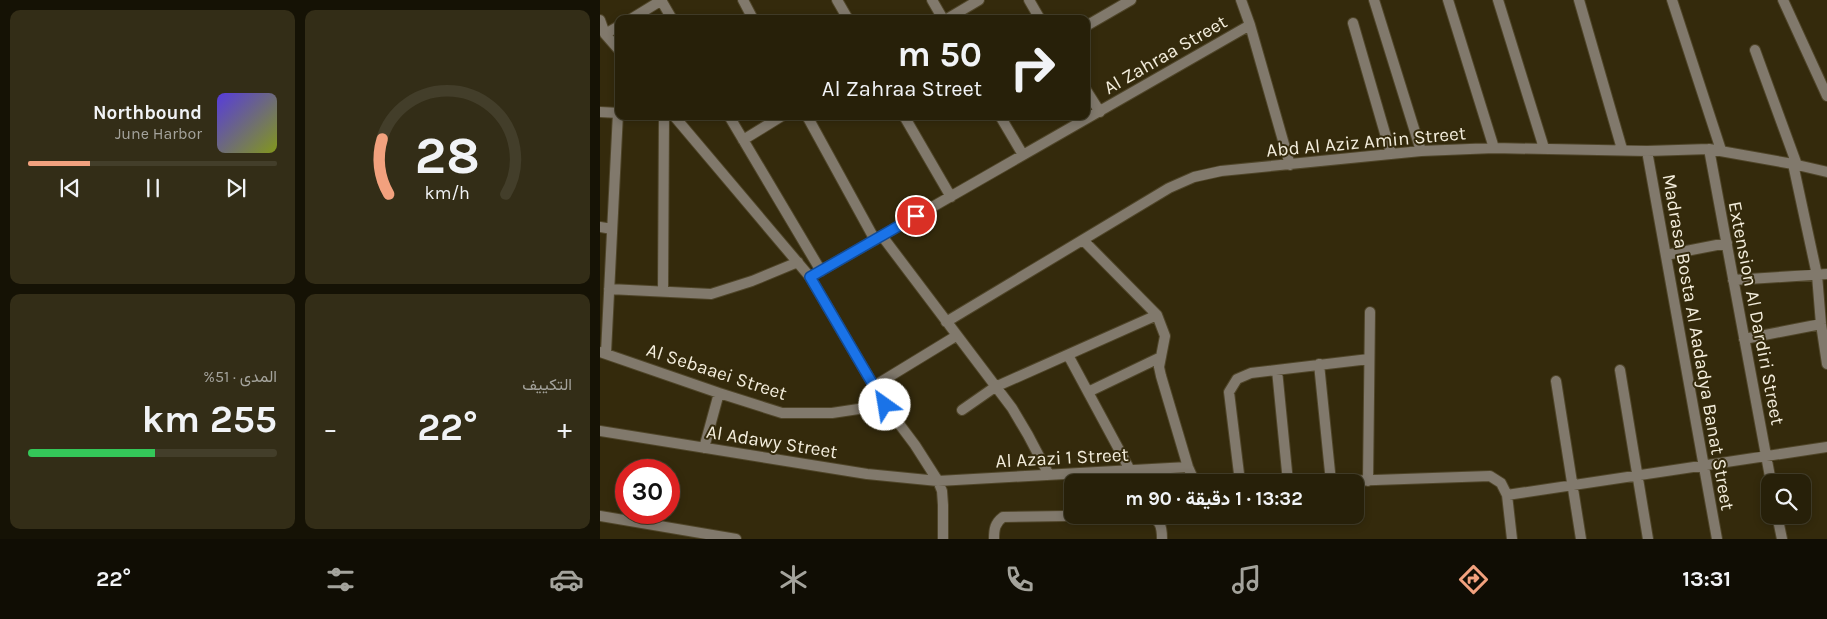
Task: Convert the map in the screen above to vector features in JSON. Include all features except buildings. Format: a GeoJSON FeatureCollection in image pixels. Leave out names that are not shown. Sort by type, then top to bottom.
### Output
{"type":"FeatureCollection","features":[{"type":"Feature","properties":{"kind":"street"},"geometry":{"type":"LineString","coordinates":[[637,15],[661,0],[670,15]]}},
{"type":"Feature","properties":{"kind":"street"},"geometry":{"type":"LineString","coordinates":[[742,0],[751,15]]}},
{"type":"Feature","properties":{"kind":"street"},"geometry":{"type":"LineString","coordinates":[[837,0],[846,15]]}},
{"type":"Feature","properties":{"kind":"street"},"geometry":{"type":"LineString","coordinates":[[932,0],[941,15]]}},
{"type":"Feature","properties":{"kind":"street"},"geometry":{"type":"LineString","coordinates":[[954,15],[979,0]]}},
{"type":"Feature","properties":{"kind":"street"},"geometry":{"type":"LineString","coordinates":[[1028,0],[1037,15]]}},
{"type":"Feature","properties":{"kind":"street"},"geometry":{"type":"LineString","coordinates":[[1090,24],[1132,0]]}},
{"type":"Feature","properties":{"kind":"street"},"geometry":{"type":"LineString","coordinates":[[1241,0],[1250,25],[1290,165]]}},
{"type":"Feature","properties":{"kind":"street"},"geometry":{"type":"LineString","coordinates":[[1374,0],[1421,151]]}},
{"type":"Feature","properties":{"kind":"street"},"geometry":{"type":"LineString","coordinates":[[1448,0],[1494,148]]}},
{"type":"Feature","properties":{"kind":"street"},"geometry":{"type":"LineString","coordinates":[[1498,0],[1544,148]]}},
{"type":"Feature","properties":{"kind":"street"},"geometry":{"type":"LineString","coordinates":[[1579,0],[1622,150]]}},
{"type":"Feature","properties":{"kind":"street"},"geometry":{"type":"LineString","coordinates":[[1672,0],[1721,150]]}},
{"type":"Feature","properties":{"kind":"street"},"geometry":{"type":"LineString","coordinates":[[1782,0],[1827,96]]}},
{"type":"Feature","properties":{"kind":"street"},"geometry":{"type":"LineString","coordinates":[[600,20],[605,34],[615,45]]}},
{"type":"Feature","properties":{"kind":"street"},"geometry":{"type":"LineString","coordinates":[[1353,23],[1391,154]]}},
{"type":"Feature","properties":{"kind":"street","name":"Al Zahraa Street"},"geometry":{"type":"LineString","coordinates":[[1090,118],[1250,25]]}},
{"type":"Feature","properties":{"kind":"street"},"geometry":{"type":"LineString","coordinates":[[605,34],[615,28]]}},
{"type":"Feature","properties":{"kind":"street"},"geometry":{"type":"LineString","coordinates":[[1755,50],[1795,165],[1822,274],[1821,324],[1827,364]]}},
{"type":"Feature","properties":{"kind":"street"},"geometry":{"type":"LineString","coordinates":[[1090,96],[1100,112]]}},
{"type":"Feature","properties":{"kind":"street"},"geometry":{"type":"LineString","coordinates":[[600,112],[615,113]]}},
{"type":"Feature","properties":{"kind":"street"},"geometry":{"type":"LineString","coordinates":[[603,353],[609,289],[618,120]]}},
{"type":"Feature","properties":{"kind":"street"},"geometry":{"type":"LineString","coordinates":[[663,292],[664,120]]}},
{"type":"Feature","properties":{"kind":"street"},"geometry":{"type":"LineString","coordinates":[[677,120],[810,277],[885,405],[915,444],[938,481],[942,491],[943,539]]}},
{"type":"Feature","properties":{"kind":"street"},"geometry":{"type":"LineString","coordinates":[[731,120],[821,271]]}},
{"type":"Feature","properties":{"kind":"street"},"geometry":{"type":"LineString","coordinates":[[743,140],[776,120]]}},
{"type":"Feature","properties":{"kind":"street"},"geometry":{"type":"LineString","coordinates":[[809,120],[879,238],[1012,408],[1049,475]]}},
{"type":"Feature","properties":{"kind":"street"},"geometry":{"type":"LineString","coordinates":[[906,120],[951,197]]}},
{"type":"Feature","properties":{"kind":"street"},"geometry":{"type":"LineString","coordinates":[[1002,120],[1023,155]]}},
{"type":"Feature","properties":{"kind":"street","name":"Al Zahraa Street"},"geometry":{"type":"LineString","coordinates":[[810,277],[1086,120]]}},
{"type":"Feature","properties":{"kind":"street","name":"Abd Al Aziz Amin Street"},"geometry":{"type":"LineString","coordinates":[[946,322],[1169,188],[1194,177],[1221,171],[1421,151],[1544,148],[1647,151],[1721,150],[1827,172]]}},
{"type":"Feature","properties":{"kind":"street","name":"Extension Al Dardiri Street"},"geometry":{"type":"LineString","coordinates":[[1709,149],[1770,474]]}},
{"type":"Feature","properties":{"kind":"street","name":"Madrasa Bosta Al Aadadya Banat Street"},"geometry":{"type":"LineString","coordinates":[[1647,151],[1717,539]]}},
{"type":"Feature","properties":{"kind":"street"},"geometry":{"type":"LineString","coordinates":[[600,227],[612,229]]}},
{"type":"Feature","properties":{"kind":"street"},"geometry":{"type":"LineString","coordinates":[[1083,240],[1157,315],[1165,336],[1159,367],[1191,474]]}},
{"type":"Feature","properties":{"kind":"street"},"geometry":{"type":"LineString","coordinates":[[1666,255],[1726,243]]}},
{"type":"Feature","properties":{"kind":"street"},"geometry":{"type":"LineString","coordinates":[[609,289],[711,294],[752,281],[798,262]]}},
{"type":"Feature","properties":{"kind":"street"},"geometry":{"type":"LineString","coordinates":[[1733,280],[1822,274]]}},
{"type":"Feature","properties":{"kind":"street"},"geometry":{"type":"LineString","coordinates":[[1368,481],[1370,312]]}},
{"type":"Feature","properties":{"kind":"street"},"geometry":{"type":"LineString","coordinates":[[962,410],[995,387],[1157,315]]}},
{"type":"Feature","properties":{"kind":"street"},"geometry":{"type":"LineString","coordinates":[[1744,339],[1821,324]]}},
{"type":"Feature","properties":{"kind":"street"},"geometry":{"type":"LineString","coordinates":[[874,386],[956,336]]}},
{"type":"Feature","properties":{"kind":"street","name":"Al Sebaaei Street"},"geometry":{"type":"LineString","coordinates":[[603,353],[719,393],[782,412],[832,413],[885,405]]}},
{"type":"Feature","properties":{"kind":"street"},"geometry":{"type":"LineString","coordinates":[[1068,355],[1130,470]]}},
{"type":"Feature","properties":{"kind":"street"},"geometry":{"type":"LineString","coordinates":[[1088,392],[1161,357]]}},
{"type":"Feature","properties":{"kind":"street"},"geometry":{"type":"LineString","coordinates":[[1239,474],[1229,392],[1237,379],[1251,373],[1369,359]]}},
{"type":"Feature","properties":{"kind":"street"},"geometry":{"type":"LineString","coordinates":[[1319,364],[1329,474]]}},
{"type":"Feature","properties":{"kind":"street"},"geometry":{"type":"LineString","coordinates":[[1277,370],[1287,474]]}},
{"type":"Feature","properties":{"kind":"street"},"geometry":{"type":"LineString","coordinates":[[1620,370],[1648,539]]}},
{"type":"Feature","properties":{"kind":"street"},"geometry":{"type":"LineString","coordinates":[[1556,381],[1581,539]]}},
{"type":"Feature","properties":{"kind":"street"},"geometry":{"type":"LineString","coordinates":[[704,448],[719,393]]}},
{"type":"Feature","properties":{"kind":"street","name":"Al Adawy Street"},"geometry":{"type":"LineString","coordinates":[[600,431],[867,474],[938,481]]}},
{"type":"Feature","properties":{"kind":"street"},"geometry":{"type":"LineString","coordinates":[[1507,495],[1827,447]]}},
{"type":"Feature","properties":{"kind":"street","name":"Al Azazi 1 Street"},"geometry":{"type":"LineString","coordinates":[[938,481],[1188,467]]}},
{"type":"Feature","properties":{"kind":"street"},"geometry":{"type":"LineString","coordinates":[[1364,481],[1490,476],[1501,483],[1507,495],[1512,539]]}},
{"type":"Feature","properties":{"kind":"street"},"geometry":{"type":"LineString","coordinates":[[600,516],[736,539]]}},
{"type":"Feature","properties":{"kind":"street"},"geometry":{"type":"LineString","coordinates":[[994,539],[994,529],[998,521],[1003,517],[1064,516]]}},
{"type":"Feature","properties":{"kind":"street"},"geometry":{"type":"LineString","coordinates":[[1161,524],[1162,539]]}},
{"type":"Feature","properties":{"kind":"street"},"geometry":{"type":"LineString","coordinates":[[1779,524],[1782,539]]}},
{"type":"Feature","properties":{"kind":"route"},"geometry":{"type":"LineString","coordinates":[[885,405],[810,277],[916,216]]}}]}
